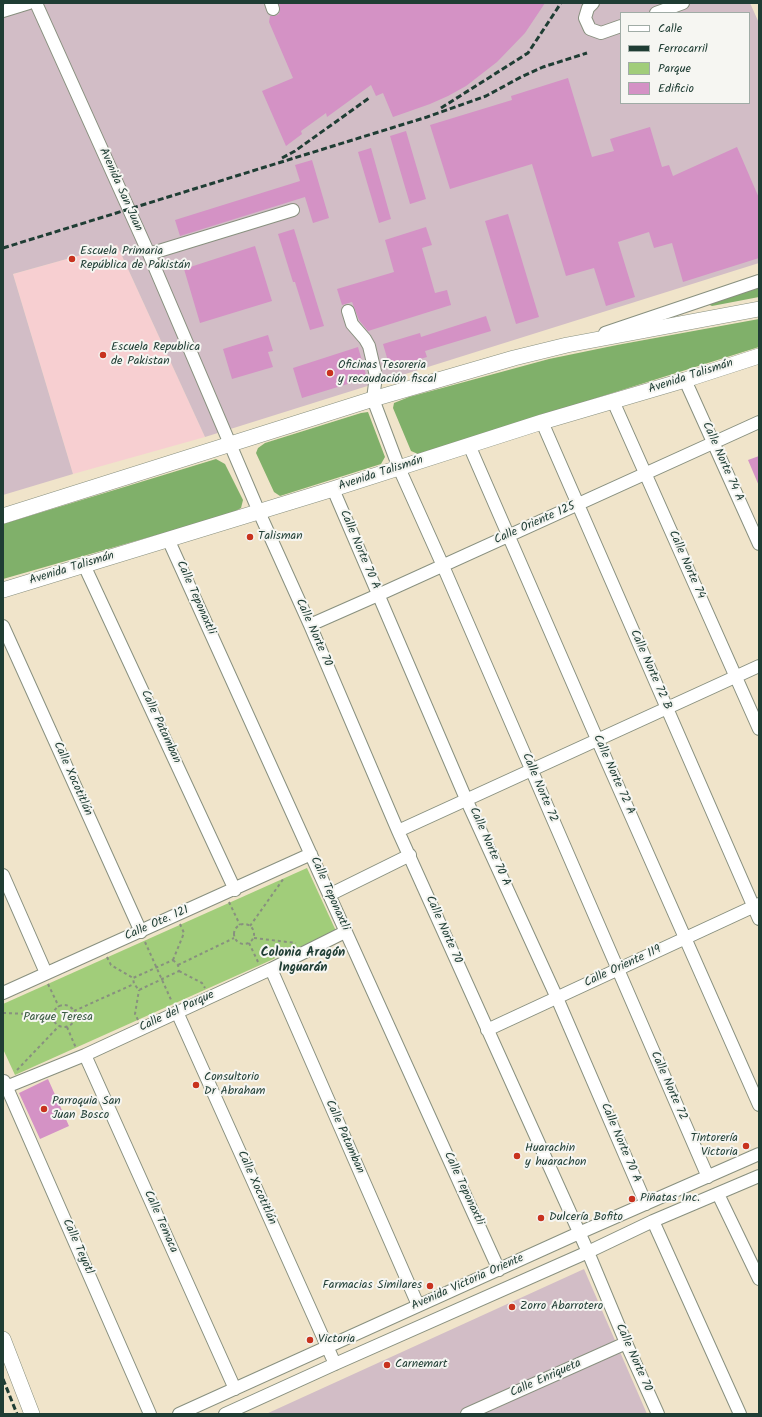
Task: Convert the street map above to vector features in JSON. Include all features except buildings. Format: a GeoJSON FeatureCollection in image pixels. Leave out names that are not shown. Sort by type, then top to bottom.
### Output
{"type":"FeatureCollection","features":[{"type":"Feature","properties":{"kind":"main road"},"geometry":{"type":"LineString","coordinates":[[3,516],[373,399],[514,358],[567,345],[759,309]]}},
{"type":"Feature","properties":{"kind":"main road","name":"Avenida Talismán"},"geometry":{"type":"LineString","coordinates":[[3,590],[333,489],[542,422],[758,357]]}},
{"type":"Feature","properties":{"kind":"main road"},"geometry":{"type":"LineString","coordinates":[[3,1339],[32,1414]]}},
{"type":"Feature","properties":{"kind":"street"},"geometry":{"type":"LineString","coordinates":[[3,11],[29,3]]}},
{"type":"Feature","properties":{"kind":"street","name":"Avenida San Juan"},"geometry":{"type":"LineString","coordinates":[[36,3],[149,254],[230,444]]}},
{"type":"Feature","properties":{"kind":"street"},"geometry":{"type":"LineString","coordinates":[[593,3],[588,8],[585,18],[590,29],[601,33],[620,26]]}},
{"type":"Feature","properties":{"kind":"street"},"geometry":{"type":"LineString","coordinates":[[659,12],[683,3]]}},
{"type":"Feature","properties":{"kind":"street"},"geometry":{"type":"LineString","coordinates":[[149,254],[294,210]]}},
{"type":"Feature","properties":{"kind":"street"},"geometry":{"type":"LineString","coordinates":[[567,345],[759,281]]}},
{"type":"Feature","properties":{"kind":"street"},"geometry":{"type":"LineString","coordinates":[[348,311],[352,324],[369,346],[376,376],[373,399]]}},
{"type":"Feature","properties":{"kind":"street","name":"Calle Norte 74 A"},"geometry":{"type":"LineString","coordinates":[[685,380],[759,544]]}},
{"type":"Feature","properties":{"kind":"street","name":"Calle Norte 72"},"geometry":{"type":"LineString","coordinates":[[373,399],[399,468],[708,1177]]}},
{"type":"Feature","properties":{"kind":"street","name":"Calle Norte 74"},"geometry":{"type":"LineString","coordinates":[[613,401],[759,729]]}},
{"type":"Feature","properties":{"kind":"street","name":"Calle Norte 72 B"},"geometry":{"type":"LineString","coordinates":[[542,422],[756,905],[759,919]]}},
{"type":"Feature","properties":{"kind":"street","name":"Calle Oriente 125"},"geometry":{"type":"LineString","coordinates":[[310,625],[759,422]]}},
{"type":"Feature","properties":{"kind":"street","name":"Calle Norte 70"},"geometry":{"type":"LineString","coordinates":[[230,444],[310,625],[398,831],[588,1252],[626,1343],[658,1414]]}},
{"type":"Feature","properties":{"kind":"street","name":"Calle Norte 72 A"},"geometry":{"type":"LineString","coordinates":[[469,445],[685,939],[759,1104]]}},
{"type":"Feature","properties":{"kind":"street","name":"Calle Norte 70 A"},"geometry":{"type":"LineString","coordinates":[[333,489],[466,799],[557,998],[646,1204]]}},
{"type":"Feature","properties":{"kind":"street","name":"Calle Teponaxtli"},"geometry":{"type":"LineString","coordinates":[[168,539],[345,932],[500,1270]]}},
{"type":"Feature","properties":{"kind":"street","name":"Calle Patamban"},"geometry":{"type":"LineString","coordinates":[[84,565],[232,895]]}},
{"type":"Feature","properties":{"kind":"street","name":"Calle Xocotitlán"},"geometry":{"type":"LineString","coordinates":[[3,626],[141,932]]}},
{"type":"Feature","properties":{"kind":"street"},"geometry":{"type":"LineString","coordinates":[[398,831],[759,666]]}},
{"type":"Feature","properties":{"kind":"street","name":"Calle Ote. 121"},"geometry":{"type":"LineString","coordinates":[[3,993],[46,977],[141,932],[232,895],[311,854]]}},
{"type":"Feature","properties":{"kind":"street"},"geometry":{"type":"LineString","coordinates":[[329,895],[410,855]]}},
{"type":"Feature","properties":{"kind":"street"},"geometry":{"type":"LineString","coordinates":[[3,875],[46,977]]}},
{"type":"Feature","properties":{"kind":"street","name":"Calle Oriente 119"},"geometry":{"type":"LineString","coordinates":[[487,1030],[756,905]]}},
{"type":"Feature","properties":{"kind":"street","name":"Calle del Parque"},"geometry":{"type":"LineString","coordinates":[[8,1080],[81,1052],[177,1012],[266,968],[345,932]]}},
{"type":"Feature","properties":{"kind":"street","name":"Calle Patamban"},"geometry":{"type":"LineString","coordinates":[[266,968],[418,1305]]}},
{"type":"Feature","properties":{"kind":"street","name":"Calle Xocotitlán"},"geometry":{"type":"LineString","coordinates":[[177,1012],[335,1364]]}},
{"type":"Feature","properties":{"kind":"street","name":"Calle Temaca"},"geometry":{"type":"LineString","coordinates":[[81,1052],[235,1389]]}},
{"type":"Feature","properties":{"kind":"street","name":"Calle Teyotl"},"geometry":{"type":"LineString","coordinates":[[8,1080],[150,1414]]}},
{"type":"Feature","properties":{"kind":"street","name":"Avenida Victoria Oriente"},"geometry":{"type":"LineString","coordinates":[[179,1414],[418,1305],[759,1154]]}},
{"type":"Feature","properties":{"kind":"street","name":"Avenida Victoria Oriente"},"geometry":{"type":"LineString","coordinates":[[225,1414],[588,1252],[653,1221],[759,1176]]}},
{"type":"Feature","properties":{"kind":"street"},"geometry":{"type":"LineString","coordinates":[[718,1194],[759,1279]]}},
{"type":"Feature","properties":{"kind":"street"},"geometry":{"type":"LineString","coordinates":[[653,1221],[740,1414]]}},
{"type":"Feature","properties":{"kind":"street","name":"Calle Enriqueta"},"geometry":{"type":"LineString","coordinates":[[467,1414],[626,1343]]}},
{"type":"Feature","properties":{"kind":"path"},"geometry":{"type":"LineString","coordinates":[[250,926],[288,874]]}},
{"type":"Feature","properties":{"kind":"path"},"geometry":{"type":"LineString","coordinates":[[232,895],[240,925]]}},
{"type":"Feature","properties":{"kind":"path"},"geometry":{"type":"LineString","coordinates":[[133,978],[173,960],[184,933],[179,922]]}},
{"type":"Feature","properties":{"kind":"path"},"geometry":{"type":"LineString","coordinates":[[247,924],[254,931],[254,938],[249,943],[242,944],[234,938],[234,932],[240,925],[247,924]]}},
{"type":"Feature","properties":{"kind":"path"},"geometry":{"type":"LineString","coordinates":[[141,932],[177,1012]]}},
{"type":"Feature","properties":{"kind":"path"},"geometry":{"type":"LineString","coordinates":[[178,965],[234,938]]}},
{"type":"Feature","properties":{"kind":"path"},"geometry":{"type":"LineString","coordinates":[[254,938],[296,943]]}},
{"type":"Feature","properties":{"kind":"path"},"geometry":{"type":"LineString","coordinates":[[249,943],[266,968]]}},
{"type":"Feature","properties":{"kind":"path"},"geometry":{"type":"LineString","coordinates":[[106,955],[111,965],[133,978],[134,984],[139,990],[135,1014],[138,1021]]}},
{"type":"Feature","properties":{"kind":"path"},"geometry":{"type":"LineString","coordinates":[[173,960],[178,965],[179,971]]}},
{"type":"Feature","properties":{"kind":"path"},"geometry":{"type":"LineString","coordinates":[[139,990],[179,971]]}},
{"type":"Feature","properties":{"kind":"path"},"geometry":{"type":"LineString","coordinates":[[179,971],[202,983],[207,991]]}},
{"type":"Feature","properties":{"kind":"path"},"geometry":{"type":"LineString","coordinates":[[46,977],[59,1006]]}},
{"type":"Feature","properties":{"kind":"path"},"geometry":{"type":"LineString","coordinates":[[74,1012],[134,984]]}},
{"type":"Feature","properties":{"kind":"path"},"geometry":{"type":"LineString","coordinates":[[59,1006],[69,1006],[74,1012],[75,1019],[67,1027],[60,1026],[54,1022],[53,1015],[59,1006]]}},
{"type":"Feature","properties":{"kind":"path"},"geometry":{"type":"LineString","coordinates":[[3,1013],[53,1015]]}},
{"type":"Feature","properties":{"kind":"path"},"geometry":{"type":"LineString","coordinates":[[8,1080],[60,1026]]}},
{"type":"Feature","properties":{"kind":"path"},"geometry":{"type":"LineString","coordinates":[[67,1027],[81,1052]]}},
{"type":"Feature","properties":{"kind":"shaded area"},"geometry":{"type":"Polygon","coordinates":[[[3,3],[750,3],[759,23],[759,263],[205,437],[117,245],[13,274],[73,474],[3,495],[3,3]]]}},
{"type":"Feature","properties":{"kind":"shaded area","name":"Escuela Republica de Pakistan"},"geometry":{"type":"Polygon","coordinates":[[[117,245],[205,437],[73,474],[13,274],[117,245]]]}},
{"type":"Feature","properties":{"kind":"shaded area"},"geometry":{"type":"Polygon","coordinates":[[[584,1269],[647,1414],[266,1414],[584,1269]]]}},
{"type":"Feature","properties":{"kind":"green space"},"geometry":{"type":"Polygon","coordinates":[[[759,285],[759,297],[712,306],[703,302],[759,285]]]}},
{"type":"Feature","properties":{"kind":"green space"},"geometry":{"type":"Polygon","coordinates":[[[759,319],[759,347],[418,454],[411,451],[393,408],[394,403],[409,397],[549,359],[759,319]]]}},
{"type":"Feature","properties":{"kind":"green space"},"geometry":{"type":"Polygon","coordinates":[[[368,412],[385,457],[381,464],[280,496],[274,492],[256,453],[258,448],[265,443],[368,412]]]}},
{"type":"Feature","properties":{"kind":"green space"},"geometry":{"type":"Polygon","coordinates":[[[216,459],[225,464],[243,500],[241,508],[230,514],[3,579],[3,524],[216,459]]]}},
{"type":"Feature","properties":{"kind":"green space","name":"Parque Teresa"},"geometry":{"type":"Polygon","coordinates":[[[307,868],[336,931],[15,1075],[3,1049],[3,1004],[307,868]]]}},
{"type":"Feature","properties":{"kind":"railway"},"geometry":{"type":"LineString","coordinates":[[441,108],[528,53],[561,3]]}},
{"type":"Feature","properties":{"kind":"railway"},"geometry":{"type":"LineString","coordinates":[[3,248],[427,117],[486,96],[543,67],[587,53]]}},
{"type":"Feature","properties":{"kind":"railway"},"geometry":{"type":"LineString","coordinates":[[282,158],[295,151],[369,98]]}},
{"type":"Feature","properties":{"kind":"railway"},"geometry":{"type":"LineString","coordinates":[[3,1379],[17,1414]]}},
{"type":"Feature","properties":{"kind":"place","name":"Escuela Primaria República de Pakistán"},"geometry":{"type":"Point","coordinates":[72,259]}},
{"type":"Feature","properties":{"kind":"place","name":"Escuela Republica de Pakistan"},"geometry":{"type":"Point","coordinates":[103,355]}},
{"type":"Feature","properties":{"kind":"place","name":"Oficinas Tesoreria y recaudación fiscal"},"geometry":{"type":"Point","coordinates":[330,373]}},
{"type":"Feature","properties":{"kind":"place","name":"Talisman"},"geometry":{"type":"Point","coordinates":[250,537]}},
{"type":"Feature","properties":{"kind":"place","name":"Consultorio Dr Abraham"},"geometry":{"type":"Point","coordinates":[196,1085]}},
{"type":"Feature","properties":{"kind":"place","name":"Parroquia San Juan Bosco"},"geometry":{"type":"Point","coordinates":[44,1109]}},
{"type":"Feature","properties":{"kind":"place","name":"Tintorería Victoria"},"geometry":{"type":"Point","coordinates":[746,1146]}},
{"type":"Feature","properties":{"kind":"place","name":"Huarachin y huarachon"},"geometry":{"type":"Point","coordinates":[517,1156]}},
{"type":"Feature","properties":{"kind":"place","name":"Piñatas Inc."},"geometry":{"type":"Point","coordinates":[632,1199]}},
{"type":"Feature","properties":{"kind":"place","name":"Dulcería Bofito"},"geometry":{"type":"Point","coordinates":[541,1218]}},
{"type":"Feature","properties":{"kind":"place","name":"Farmacias Similares"},"geometry":{"type":"Point","coordinates":[430,1286]}},
{"type":"Feature","properties":{"kind":"place","name":"Zorro Abarrotero"},"geometry":{"type":"Point","coordinates":[512,1307]}},
{"type":"Feature","properties":{"kind":"place","name":"Victoria"},"geometry":{"type":"Point","coordinates":[310,1340]}},
{"type":"Feature","properties":{"kind":"place","name":"Carnemart"},"geometry":{"type":"Point","coordinates":[387,1365]}},
{"type":"Feature","properties":{"kind":"district","name":"Colonia Aragón Inguarán"},"geometry":{"type":"Point","coordinates":[303,962]}}]}
